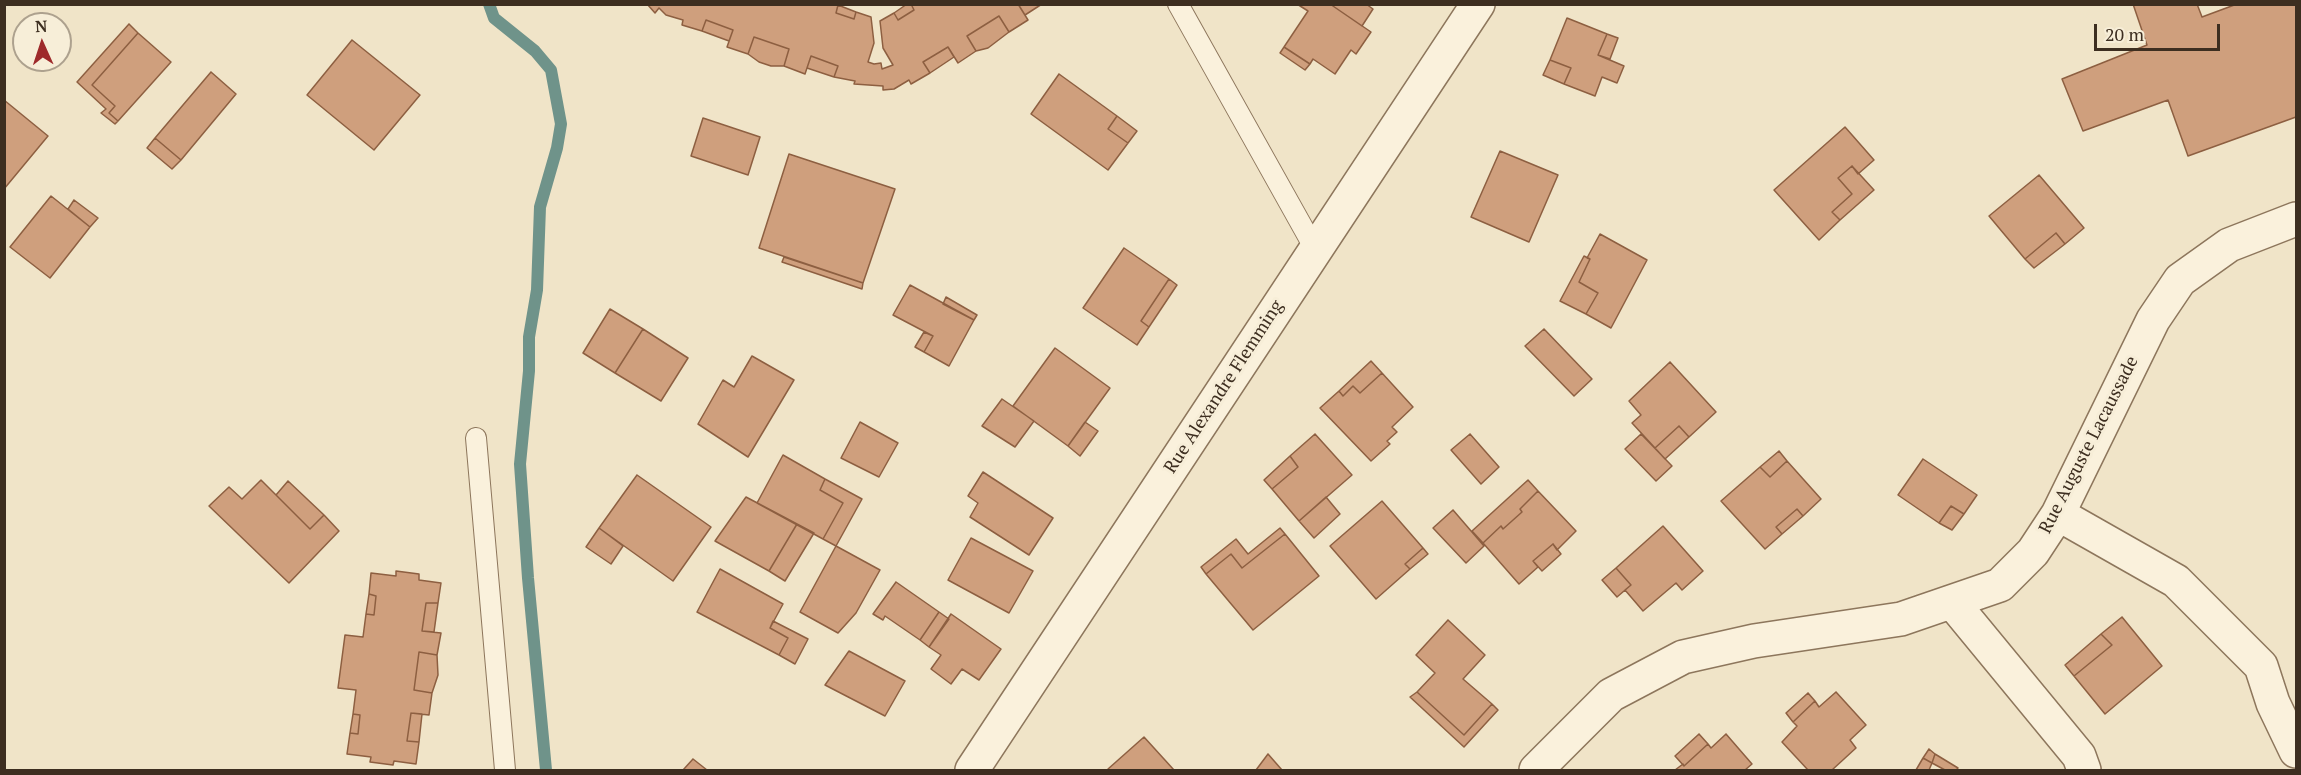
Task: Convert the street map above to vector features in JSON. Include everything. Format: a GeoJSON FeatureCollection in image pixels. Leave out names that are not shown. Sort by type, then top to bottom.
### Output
{"type":"FeatureCollection","features":[{"type":"Feature","properties":{"kind":"street","name":"Rue Alexandre Flemming"},"geometry":{"type":"LineString","coordinates":[[972,771],[1478,4]]}},
{"type":"Feature","properties":{"kind":"street","name":"Rue Auguste Lacaussade"},"geometry":{"type":"LineString","coordinates":[[1536,771],[1611,695],[1683,657],[1754,641],[1901,619],[2000,585],[2033,552],[2058,514],[2153,320],[2181,279],[2229,245],[2296,219]]}},
{"type":"Feature","properties":{"kind":"street"},"geometry":{"type":"LineString","coordinates":[[2058,514],[2176,581],[2192,596],[2261,666],[2273,703],[2296,751]]}},
{"type":"Feature","properties":{"kind":"street"},"geometry":{"type":"LineString","coordinates":[[1953,603],[2079,756],[2085,771]]}},
{"type":"Feature","properties":{"kind":"lane"},"geometry":{"type":"LineString","coordinates":[[1178,4],[1315,249]]}},
{"type":"Feature","properties":{"kind":"lane"},"geometry":{"type":"LineString","coordinates":[[476,438],[505,771]]}},
{"type":"Feature","properties":{"kind":"building"},"geometry":{"type":"Polygon","coordinates":[[[647,4],[836,4],[838,5],[836,13],[854,19],[856,12],[871,17],[874,43],[868,62],[881,63],[882,69],[893,65],[883,48],[880,21],[894,13],[898,20],[914,10],[911,4],[1018,4],[1028,20],[1009,32],[999,16],[967,36],[976,51],[958,63],[948,47],[923,62],[930,73],[911,84],[909,80],[894,89],[883,90],[883,86],[854,84],[855,81],[834,77],[838,66],[811,56],[805,74],[784,66],[789,49],[754,37],[748,54],[727,47],[733,30],[706,20],[702,31],[682,25],[683,20],[666,15],[659,8],[655,13],[647,4]]]}},
{"type":"Feature","properties":{"kind":"building"},"geometry":{"type":"Polygon","coordinates":[[[907,4],[911,4],[914,10],[898,20],[894,13],[907,4]]]}},
{"type":"Feature","properties":{"kind":"building"},"geometry":{"type":"Polygon","coordinates":[[[1018,4],[1042,4],[1025,15],[1018,4]]]}},
{"type":"Feature","properties":{"kind":"building"},"geometry":{"type":"Polygon","coordinates":[[[1297,4],[1330,4],[1371,32],[1356,54],[1351,50],[1335,74],[1313,59],[1310,64],[1284,47],[1308,11],[1297,4]]]}},
{"type":"Feature","properties":{"kind":"building"},"geometry":{"type":"Polygon","coordinates":[[[1330,4],[1366,4],[1373,9],[1362,26],[1330,4]]]}},
{"type":"Feature","properties":{"kind":"building"},"geometry":{"type":"Polygon","coordinates":[[[2133,4],[2197,4],[2202,17],[2237,4],[2296,4],[2296,117],[2188,156],[2168,100],[2083,131],[2062,79],[2147,45],[2133,4]]]}},
{"type":"Feature","properties":{"kind":"building"},"geometry":{"type":"Polygon","coordinates":[[[838,5],[856,12],[854,19],[836,13],[838,5]]]}},
{"type":"Feature","properties":{"kind":"building"},"geometry":{"type":"Polygon","coordinates":[[[999,16],[1009,32],[988,48],[976,51],[967,36],[999,16]]]}},
{"type":"Feature","properties":{"kind":"building"},"geometry":{"type":"Polygon","coordinates":[[[1567,18],[1607,34],[1598,55],[1624,66],[1617,83],[1602,77],[1595,96],[1564,84],[1571,68],[1550,60],[1567,18]]]}},
{"type":"Feature","properties":{"kind":"building"},"geometry":{"type":"Polygon","coordinates":[[[706,20],[733,30],[729,41],[702,31],[706,20]]]}},
{"type":"Feature","properties":{"kind":"building"},"geometry":{"type":"Polygon","coordinates":[[[129,24],[138,33],[92,85],[115,106],[109,113],[118,121],[115,124],[101,113],[106,109],[77,82],[129,24]]]}},
{"type":"Feature","properties":{"kind":"building"},"geometry":{"type":"Polygon","coordinates":[[[138,33],[171,62],[118,121],[109,113],[115,106],[92,85],[138,33]]]}},
{"type":"Feature","properties":{"kind":"building"},"geometry":{"type":"Polygon","coordinates":[[[1607,34],[1618,38],[1610,59],[1598,55],[1607,34]]]}},
{"type":"Feature","properties":{"kind":"building"},"geometry":{"type":"Polygon","coordinates":[[[754,37],[789,49],[784,66],[771,66],[759,62],[748,54],[754,37]]]}},
{"type":"Feature","properties":{"kind":"building"},"geometry":{"type":"Polygon","coordinates":[[[352,40],[420,95],[374,150],[307,95],[352,40]]]}},
{"type":"Feature","properties":{"kind":"building"},"geometry":{"type":"Polygon","coordinates":[[[948,47],[954,57],[930,73],[923,62],[948,47]]]}},
{"type":"Feature","properties":{"kind":"building"},"geometry":{"type":"Polygon","coordinates":[[[1284,47],[1310,64],[1305,70],[1280,53],[1284,47]]]}},
{"type":"Feature","properties":{"kind":"building"},"geometry":{"type":"Polygon","coordinates":[[[811,56],[838,66],[834,77],[807,68],[811,56]]]}},
{"type":"Feature","properties":{"kind":"building"},"geometry":{"type":"Polygon","coordinates":[[[1550,60],[1571,68],[1564,84],[1543,75],[1550,60]]]}},
{"type":"Feature","properties":{"kind":"building"},"geometry":{"type":"Polygon","coordinates":[[[211,72],[236,94],[181,160],[155,138],[211,72]]]}},
{"type":"Feature","properties":{"kind":"building"},"geometry":{"type":"Polygon","coordinates":[[[1059,74],[1117,116],[1108,129],[1128,143],[1108,170],[1031,114],[1059,74]]]}},
{"type":"Feature","properties":{"kind":"building"},"geometry":{"type":"Polygon","coordinates":[[[4,100],[48,136],[4,189],[4,100]]]}},
{"type":"Feature","properties":{"kind":"building"},"geometry":{"type":"Polygon","coordinates":[[[1117,116],[1137,131],[1128,143],[1108,129],[1117,116]]]}},
{"type":"Feature","properties":{"kind":"building"},"geometry":{"type":"Polygon","coordinates":[[[703,118],[760,137],[748,175],[691,156],[703,118]]]}},
{"type":"Feature","properties":{"kind":"building"},"geometry":{"type":"Polygon","coordinates":[[[1845,127],[1874,160],[1858,174],[1852,166],[1838,178],[1852,194],[1832,212],[1840,220],[1819,240],[1774,190],[1845,127]]]}},
{"type":"Feature","properties":{"kind":"building"},"geometry":{"type":"Polygon","coordinates":[[[155,138],[181,160],[172,169],[147,148],[155,138]]]}},
{"type":"Feature","properties":{"kind":"building"},"geometry":{"type":"Polygon","coordinates":[[[1500,151],[1558,175],[1529,242],[1471,217],[1500,151]]]}},
{"type":"Feature","properties":{"kind":"building"},"geometry":{"type":"Polygon","coordinates":[[[789,154],[895,189],[863,283],[759,248],[789,154]]]}},
{"type":"Feature","properties":{"kind":"building"},"geometry":{"type":"Polygon","coordinates":[[[1852,166],[1874,190],[1840,220],[1832,212],[1852,194],[1838,178],[1852,166]]]}},
{"type":"Feature","properties":{"kind":"building"},"geometry":{"type":"Polygon","coordinates":[[[2039,175],[2084,228],[2065,244],[2056,233],[2025,259],[1989,216],[2039,175]]]}},
{"type":"Feature","properties":{"kind":"building"},"geometry":{"type":"Polygon","coordinates":[[[51,196],[90,227],[50,278],[10,247],[51,196]]]}},
{"type":"Feature","properties":{"kind":"building"},"geometry":{"type":"Polygon","coordinates":[[[74,200],[98,218],[90,227],[68,209],[74,200]]]}},
{"type":"Feature","properties":{"kind":"building"},"geometry":{"type":"Polygon","coordinates":[[[2056,233],[2065,244],[2034,268],[2025,259],[2056,233]]]}},
{"type":"Feature","properties":{"kind":"building"},"geometry":{"type":"Polygon","coordinates":[[[1600,234],[1647,260],[1611,328],[1586,314],[1598,293],[1579,282],[1590,259],[1587,258],[1600,234]]]}},
{"type":"Feature","properties":{"kind":"building"},"geometry":{"type":"Polygon","coordinates":[[[1124,248],[1169,279],[1141,321],[1149,327],[1137,345],[1083,308],[1124,248]]]}},
{"type":"Feature","properties":{"kind":"building"},"geometry":{"type":"Polygon","coordinates":[[[1584,256],[1590,259],[1579,282],[1598,293],[1586,314],[1560,301],[1584,256]]]}},
{"type":"Feature","properties":{"kind":"building"},"geometry":{"type":"Polygon","coordinates":[[[784,257],[863,283],[862,289],[782,262],[784,257]]]}},
{"type":"Feature","properties":{"kind":"building"},"geometry":{"type":"Polygon","coordinates":[[[1169,279],[1177,285],[1149,327],[1141,321],[1169,279]]]}},
{"type":"Feature","properties":{"kind":"building"},"geometry":{"type":"Polygon","coordinates":[[[910,285],[974,320],[949,366],[924,352],[933,336],[893,315],[910,285]]]}},
{"type":"Feature","properties":{"kind":"building"},"geometry":{"type":"Polygon","coordinates":[[[946,297],[977,315],[974,320],[943,304],[946,297]]]}},
{"type":"Feature","properties":{"kind":"building"},"geometry":{"type":"Polygon","coordinates":[[[610,309],[643,329],[615,373],[583,353],[610,309]]]}},
{"type":"Feature","properties":{"kind":"building"},"geometry":{"type":"Polygon","coordinates":[[[643,329],[688,358],[661,401],[615,373],[643,329]]]}},
{"type":"Feature","properties":{"kind":"building"},"geometry":{"type":"Polygon","coordinates":[[[1544,329],[1592,379],[1574,396],[1525,346],[1544,329]]]}},
{"type":"Feature","properties":{"kind":"building"},"geometry":{"type":"Polygon","coordinates":[[[924,332],[933,336],[924,352],[915,347],[924,332]]]}},
{"type":"Feature","properties":{"kind":"building"},"geometry":{"type":"Polygon","coordinates":[[[1055,348],[1110,388],[1068,446],[1013,406],[1055,348]]]}},
{"type":"Feature","properties":{"kind":"building"},"geometry":{"type":"Polygon","coordinates":[[[752,356],[794,380],[748,457],[698,424],[723,380],[734,387],[752,356]]]}},
{"type":"Feature","properties":{"kind":"building"},"geometry":{"type":"Polygon","coordinates":[[[1371,361],[1382,373],[1360,393],[1353,386],[1343,396],[1339,391],[1371,361]]]}},
{"type":"Feature","properties":{"kind":"building"},"geometry":{"type":"Polygon","coordinates":[[[1670,362],[1716,412],[1689,437],[1679,426],[1655,448],[1632,423],[1641,415],[1629,401],[1670,362]]]}},
{"type":"Feature","properties":{"kind":"building"},"geometry":{"type":"Polygon","coordinates":[[[1382,373],[1413,407],[1392,427],[1397,432],[1387,441],[1390,444],[1371,461],[1320,408],[1339,391],[1343,396],[1353,386],[1360,393],[1382,373]]]}},
{"type":"Feature","properties":{"kind":"building"},"geometry":{"type":"Polygon","coordinates":[[[1002,399],[1034,421],[1015,447],[982,426],[1002,399]]]}},
{"type":"Feature","properties":{"kind":"building"},"geometry":{"type":"Polygon","coordinates":[[[860,422],[898,443],[879,477],[841,458],[860,422]]]}},
{"type":"Feature","properties":{"kind":"building"},"geometry":{"type":"Polygon","coordinates":[[[1085,422],[1098,431],[1080,456],[1068,446],[1085,422]]]}},
{"type":"Feature","properties":{"kind":"building"},"geometry":{"type":"Polygon","coordinates":[[[1679,426],[1689,437],[1665,459],[1655,448],[1679,426]]]}},
{"type":"Feature","properties":{"kind":"building"},"geometry":{"type":"Polygon","coordinates":[[[1315,434],[1352,475],[1299,521],[1272,489],[1298,467],[1290,456],[1315,434]]]}},
{"type":"Feature","properties":{"kind":"building"},"geometry":{"type":"Polygon","coordinates":[[[1470,434],[1499,467],[1481,484],[1451,450],[1470,434]]]}},
{"type":"Feature","properties":{"kind":"building"},"geometry":{"type":"Polygon","coordinates":[[[1641,434],[1672,466],[1656,481],[1625,449],[1641,434]]]}},
{"type":"Feature","properties":{"kind":"building"},"geometry":{"type":"Polygon","coordinates":[[[1779,451],[1787,461],[1770,477],[1760,467],[1779,451]]]}},
{"type":"Feature","properties":{"kind":"building"},"geometry":{"type":"Polygon","coordinates":[[[783,455],[825,479],[820,490],[843,503],[823,539],[757,503],[783,455]]]}},
{"type":"Feature","properties":{"kind":"building"},"geometry":{"type":"Polygon","coordinates":[[[1290,456],[1298,467],[1272,489],[1264,480],[1290,456]]]}},
{"type":"Feature","properties":{"kind":"building"},"geometry":{"type":"Polygon","coordinates":[[[1923,459],[1977,495],[1964,514],[1951,506],[1939,523],[1898,495],[1923,459]]]}},
{"type":"Feature","properties":{"kind":"building"},"geometry":{"type":"Polygon","coordinates":[[[1787,461],[1821,499],[1803,516],[1797,509],[1776,527],[1782,534],[1765,549],[1721,501],[1760,467],[1770,477],[1787,461]]]}},
{"type":"Feature","properties":{"kind":"building"},"geometry":{"type":"Polygon","coordinates":[[[983,472],[1053,518],[1029,555],[970,517],[978,503],[968,496],[983,472]]]}},
{"type":"Feature","properties":{"kind":"building"},"geometry":{"type":"Polygon","coordinates":[[[637,475],[711,527],[673,581],[599,528],[637,475]]]}},
{"type":"Feature","properties":{"kind":"building"},"geometry":{"type":"Polygon","coordinates":[[[825,479],[862,499],[836,546],[823,539],[843,503],[820,490],[825,479]]]}},
{"type":"Feature","properties":{"kind":"building"},"geometry":{"type":"Polygon","coordinates":[[[261,480],[310,529],[324,515],[339,531],[289,583],[209,506],[229,487],[242,499],[261,480]]]}},
{"type":"Feature","properties":{"kind":"building"},"geometry":{"type":"Polygon","coordinates":[[[1528,480],[1538,491],[1520,509],[1522,512],[1503,529],[1501,526],[1483,543],[1472,531],[1528,480]]]}},
{"type":"Feature","properties":{"kind":"building"},"geometry":{"type":"Polygon","coordinates":[[[288,481],[324,515],[310,529],[276,495],[288,481]]]}},
{"type":"Feature","properties":{"kind":"building"},"geometry":{"type":"Polygon","coordinates":[[[1538,491],[1576,531],[1557,550],[1553,544],[1533,561],[1538,567],[1519,584],[1483,543],[1501,526],[1503,529],[1522,512],[1520,509],[1538,491]]]}},
{"type":"Feature","properties":{"kind":"building"},"geometry":{"type":"Polygon","coordinates":[[[746,497],[797,524],[769,571],[715,541],[746,497]]]}},
{"type":"Feature","properties":{"kind":"building"},"geometry":{"type":"Polygon","coordinates":[[[1326,497],[1340,514],[1314,538],[1299,521],[1326,497]]]}},
{"type":"Feature","properties":{"kind":"building"},"geometry":{"type":"Polygon","coordinates":[[[1382,501],[1423,548],[1405,564],[1410,569],[1376,599],[1330,546],[1382,501]]]}},
{"type":"Feature","properties":{"kind":"building"},"geometry":{"type":"Polygon","coordinates":[[[1951,506],[1964,514],[1952,530],[1939,523],[1951,506]]]}},
{"type":"Feature","properties":{"kind":"building"},"geometry":{"type":"Polygon","coordinates":[[[1797,509],[1803,516],[1782,534],[1776,527],[1797,509]]]}},
{"type":"Feature","properties":{"kind":"building"},"geometry":{"type":"Polygon","coordinates":[[[1453,510],[1484,546],[1466,563],[1433,528],[1453,510]]]}},
{"type":"Feature","properties":{"kind":"building"},"geometry":{"type":"Polygon","coordinates":[[[797,524],[814,533],[785,581],[769,571],[797,524]]]}},
{"type":"Feature","properties":{"kind":"building"},"geometry":{"type":"Polygon","coordinates":[[[1663,526],[1703,571],[1682,590],[1676,583],[1643,611],[1625,590],[1631,585],[1616,568],[1663,526]]]}},
{"type":"Feature","properties":{"kind":"building"},"geometry":{"type":"Polygon","coordinates":[[[599,528],[623,546],[611,564],[586,547],[599,528]]]}},
{"type":"Feature","properties":{"kind":"building"},"geometry":{"type":"Polygon","coordinates":[[[1280,528],[1285,534],[1242,568],[1231,554],[1206,574],[1201,567],[1236,539],[1248,554],[1280,528]]]}},
{"type":"Feature","properties":{"kind":"building"},"geometry":{"type":"Polygon","coordinates":[[[1285,534],[1319,576],[1253,630],[1206,574],[1231,554],[1242,568],[1285,534]]]}},
{"type":"Feature","properties":{"kind":"building"},"geometry":{"type":"Polygon","coordinates":[[[971,538],[1033,571],[1009,613],[948,580],[971,538]]]}},
{"type":"Feature","properties":{"kind":"building"},"geometry":{"type":"Polygon","coordinates":[[[1553,544],[1561,554],[1542,571],[1533,561],[1553,544]]]}},
{"type":"Feature","properties":{"kind":"building"},"geometry":{"type":"Polygon","coordinates":[[[836,546],[880,570],[856,613],[838,633],[800,612],[836,546]]]}},
{"type":"Feature","properties":{"kind":"building"},"geometry":{"type":"Polygon","coordinates":[[[1423,548],[1428,554],[1410,569],[1405,564],[1423,548]]]}},
{"type":"Feature","properties":{"kind":"building"},"geometry":{"type":"Polygon","coordinates":[[[1616,568],[1631,585],[1617,597],[1602,580],[1616,568]]]}},
{"type":"Feature","properties":{"kind":"building"},"geometry":{"type":"Polygon","coordinates":[[[720,569],[783,604],[770,628],[788,638],[779,655],[697,612],[720,569]]]}},
{"type":"Feature","properties":{"kind":"building"},"geometry":{"type":"Polygon","coordinates":[[[396,571],[419,574],[419,580],[441,583],[438,603],[426,603],[422,631],[441,633],[437,655],[419,652],[414,690],[432,693],[429,715],[411,713],[407,741],[419,742],[416,764],[394,761],[393,765],[370,762],[371,757],[347,754],[350,733],[358,734],[360,715],[353,714],[356,690],[338,688],[345,635],[363,637],[366,614],[374,615],[376,596],[369,594],[371,573],[396,576],[396,571]]]}},
{"type":"Feature","properties":{"kind":"building"},"geometry":{"type":"Polygon","coordinates":[[[896,582],[939,612],[920,640],[885,616],[883,620],[873,614],[896,582]]]}},
{"type":"Feature","properties":{"kind":"building"},"geometry":{"type":"Polygon","coordinates":[[[369,594],[376,596],[374,615],[366,614],[369,594]]]}},
{"type":"Feature","properties":{"kind":"building"},"geometry":{"type":"Polygon","coordinates":[[[426,603],[438,603],[434,632],[422,631],[426,603]]]}},
{"type":"Feature","properties":{"kind":"building"},"geometry":{"type":"Polygon","coordinates":[[[939,612],[949,619],[929,647],[920,640],[939,612]]]}},
{"type":"Feature","properties":{"kind":"building"},"geometry":{"type":"Polygon","coordinates":[[[951,614],[1001,649],[979,680],[962,669],[951,684],[931,669],[941,655],[929,647],[951,614]]]}},
{"type":"Feature","properties":{"kind":"building"},"geometry":{"type":"Polygon","coordinates":[[[2122,617],[2162,666],[2105,714],[2074,676],[2112,645],[2101,634],[2122,617]]]}},
{"type":"Feature","properties":{"kind":"building"},"geometry":{"type":"Polygon","coordinates":[[[1448,620],[1485,655],[1463,679],[1492,704],[1464,735],[1417,692],[1435,673],[1416,655],[1448,620]]]}},
{"type":"Feature","properties":{"kind":"building"},"geometry":{"type":"Polygon","coordinates":[[[773,621],[808,639],[795,664],[779,655],[788,638],[770,628],[773,621]]]}},
{"type":"Feature","properties":{"kind":"building"},"geometry":{"type":"Polygon","coordinates":[[[2101,634],[2112,645],[2074,676],[2065,665],[2101,634]]]}},
{"type":"Feature","properties":{"kind":"building"},"geometry":{"type":"Polygon","coordinates":[[[849,651],[905,681],[885,716],[825,685],[849,651]]]}},
{"type":"Feature","properties":{"kind":"building"},"geometry":{"type":"Polygon","coordinates":[[[419,652],[437,655],[438,675],[432,693],[414,690],[419,652]]]}},
{"type":"Feature","properties":{"kind":"building"},"geometry":{"type":"Polygon","coordinates":[[[1417,692],[1464,735],[1492,704],[1498,710],[1464,747],[1410,697],[1417,692]]]}},
{"type":"Feature","properties":{"kind":"building"},"geometry":{"type":"Polygon","coordinates":[[[1836,692],[1866,725],[1850,740],[1856,748],[1832,770],[1808,770],[1782,742],[1797,726],[1793,722],[1815,701],[1819,707],[1836,692]]]}},
{"type":"Feature","properties":{"kind":"building"},"geometry":{"type":"Polygon","coordinates":[[[1808,693],[1815,701],[1793,722],[1786,713],[1808,693]]]}},
{"type":"Feature","properties":{"kind":"building"},"geometry":{"type":"Polygon","coordinates":[[[411,713],[422,714],[419,742],[407,741],[411,713]]]}},
{"type":"Feature","properties":{"kind":"building"},"geometry":{"type":"Polygon","coordinates":[[[353,714],[360,715],[358,734],[350,733],[353,714]]]}},
{"type":"Feature","properties":{"kind":"building"},"geometry":{"type":"Polygon","coordinates":[[[1699,734],[1708,744],[1684,766],[1675,756],[1699,734]]]}},
{"type":"Feature","properties":{"kind":"building"},"geometry":{"type":"Polygon","coordinates":[[[1726,734],[1752,764],[1745,770],[1675,770],[1683,764],[1684,766],[1708,744],[1711,748],[1726,734]]]}},
{"type":"Feature","properties":{"kind":"building"},"geometry":{"type":"Polygon","coordinates":[[[1144,737],[1174,770],[1108,769],[1144,737]]]}},
{"type":"Feature","properties":{"kind":"building"},"geometry":{"type":"Polygon","coordinates":[[[1929,749],[1935,754],[1932,763],[1923,758],[1929,749]]]}},
{"type":"Feature","properties":{"kind":"building"},"geometry":{"type":"Polygon","coordinates":[[[1268,754],[1282,770],[1256,770],[1268,754]]]}},
{"type":"Feature","properties":{"kind":"building"},"geometry":{"type":"Polygon","coordinates":[[[1935,754],[1958,768],[1945,770],[1932,763],[1935,754]]]}},
{"type":"Feature","properties":{"kind":"building"},"geometry":{"type":"Polygon","coordinates":[[[1923,758],[1932,763],[1929,770],[1916,770],[1923,758]]]}},
{"type":"Feature","properties":{"kind":"building"},"geometry":{"type":"Polygon","coordinates":[[[693,759],[707,770],[683,770],[693,759]]]}},
{"type":"Feature","properties":{"kind":"waterway"},"geometry":{"type":"LineString","coordinates":[[489,4],[494,18],[535,51],[551,70],[561,124],[557,148],[540,207],[537,290],[529,337],[529,371],[520,464],[546,770]]}}]}
